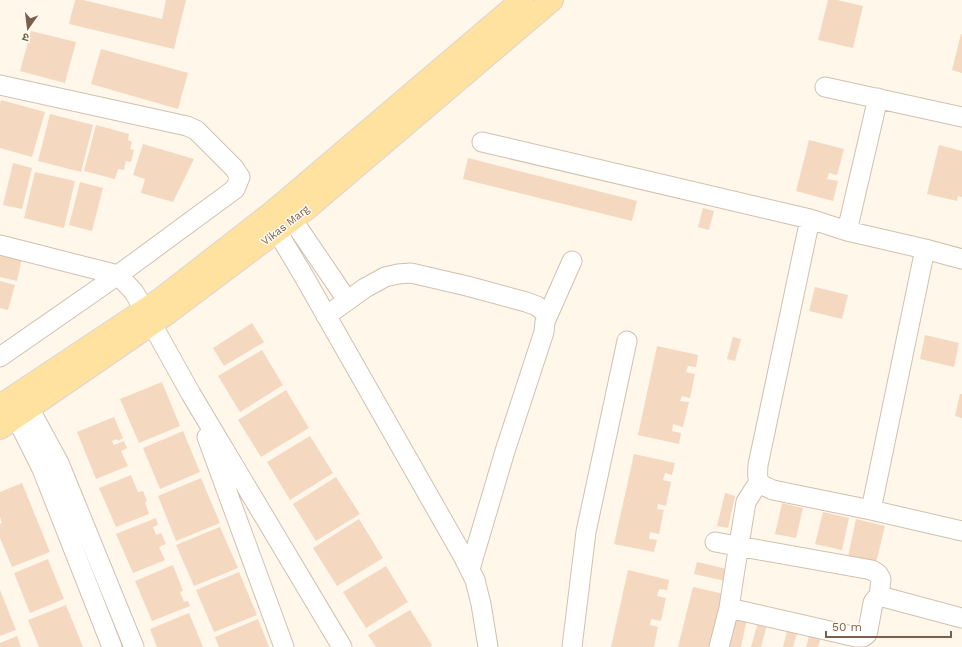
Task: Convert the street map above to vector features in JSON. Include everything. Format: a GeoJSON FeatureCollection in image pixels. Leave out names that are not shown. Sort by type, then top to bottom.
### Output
{"type":"FeatureCollection","features":[{"type":"Feature","properties":{"kind":"main road","name":"Vikas Marg"},"geometry":{"type":"LineString","coordinates":[[279,222],[522,0]]}},
{"type":"Feature","properties":{"kind":"main road","name":"Vikas Marg"},"geometry":{"type":"LineString","coordinates":[[12,409],[148,317],[161,299],[279,222],[552,0]]}},
{"type":"Feature","properties":{"kind":"street"},"geometry":{"type":"LineString","coordinates":[[0,85],[187,126],[196,130],[234,168],[240,177],[235,189],[118,275],[0,357]]}},
{"type":"Feature","properties":{"kind":"street"},"geometry":{"type":"LineString","coordinates":[[825,87],[962,117]]}},
{"type":"Feature","properties":{"kind":"street"},"geometry":{"type":"LineString","coordinates":[[847,231],[878,98]]}},
{"type":"Feature","properties":{"kind":"street"},"geometry":{"type":"LineString","coordinates":[[482,142],[810,219],[847,231],[962,259]]}},
{"type":"Feature","properties":{"kind":"street"},"geometry":{"type":"LineString","coordinates":[[810,219],[758,465],[759,482],[773,490],[962,530]]}},
{"type":"Feature","properties":{"kind":"street"},"geometry":{"type":"LineString","coordinates":[[279,222],[347,300]]}},
{"type":"Feature","properties":{"kind":"street"},"geometry":{"type":"LineString","coordinates":[[279,222],[326,316],[470,569],[475,580],[481,604],[488,647]]}},
{"type":"Feature","properties":{"kind":"street"},"geometry":{"type":"LineString","coordinates":[[0,245],[118,275],[134,292],[191,394],[342,647]]}},
{"type":"Feature","properties":{"kind":"street"},"geometry":{"type":"LineString","coordinates":[[871,510],[925,249]]}},
{"type":"Feature","properties":{"kind":"street"},"geometry":{"type":"LineString","coordinates":[[470,569],[505,451],[544,332],[545,322],[572,261]]}},
{"type":"Feature","properties":{"kind":"street"},"geometry":{"type":"LineString","coordinates":[[326,316],[347,300],[385,277],[411,273],[526,302],[537,306],[548,315]]}},
{"type":"Feature","properties":{"kind":"street"},"geometry":{"type":"LineString","coordinates":[[572,647],[586,532],[627,341]]}},
{"type":"Feature","properties":{"kind":"street"},"geometry":{"type":"LineString","coordinates":[[191,394],[284,647]]}},
{"type":"Feature","properties":{"kind":"street"},"geometry":{"type":"LineString","coordinates":[[12,409],[42,469],[112,647]]}},
{"type":"Feature","properties":{"kind":"street"},"geometry":{"type":"LineString","coordinates":[[12,409],[59,463],[134,647]]}},
{"type":"Feature","properties":{"kind":"street"},"geometry":{"type":"LineString","coordinates":[[719,647],[729,608],[746,502],[759,482]]}},
{"type":"Feature","properties":{"kind":"street"},"geometry":{"type":"LineString","coordinates":[[715,542],[872,570],[878,574],[881,579],[879,597]]}},
{"type":"Feature","properties":{"kind":"street"},"geometry":{"type":"LineString","coordinates":[[729,608],[856,638],[863,637],[866,634],[873,603],[875,599],[879,597],[962,618]]}},
{"type":"Feature","properties":{"kind":"building"},"geometry":{"type":"Polygon","coordinates":[[[75,0],[83,0],[162,19],[166,0],[186,0],[174,49],[69,24],[75,0]]]}},
{"type":"Feature","properties":{"kind":"building"},"geometry":{"type":"Polygon","coordinates":[[[828,0],[837,0],[863,6],[853,48],[818,40],[828,0]]]}},
{"type":"Feature","properties":{"kind":"building"},"geometry":{"type":"Polygon","coordinates":[[[31,31],[76,42],[65,83],[20,71],[31,31]]]}},
{"type":"Feature","properties":{"kind":"building"},"geometry":{"type":"Polygon","coordinates":[[[962,34],[962,73],[952,70],[962,34]]]}},
{"type":"Feature","properties":{"kind":"building"},"geometry":{"type":"Polygon","coordinates":[[[101,49],[188,73],[178,109],[91,84],[101,49]]]}},
{"type":"Feature","properties":{"kind":"building"},"geometry":{"type":"Polygon","coordinates":[[[1,100],[45,112],[32,157],[0,148],[1,100]]]}},
{"type":"Feature","properties":{"kind":"building"},"geometry":{"type":"Polygon","coordinates":[[[50,114],[93,125],[81,172],[38,161],[50,114]]]}},
{"type":"Feature","properties":{"kind":"building"},"geometry":{"type":"Polygon","coordinates":[[[96,125],[129,134],[128,140],[132,142],[130,149],[134,150],[131,162],[126,161],[124,170],[118,169],[115,179],[84,171],[96,125]]]}},
{"type":"Feature","properties":{"kind":"building"},"geometry":{"type":"Polygon","coordinates":[[[809,140],[844,149],[837,175],[829,173],[827,179],[838,181],[833,201],[796,191],[809,140]]]}},
{"type":"Feature","properties":{"kind":"building"},"geometry":{"type":"Polygon","coordinates":[[[143,144],[194,159],[173,202],[141,193],[145,179],[133,175],[143,144]]]}},
{"type":"Feature","properties":{"kind":"building"},"geometry":{"type":"Polygon","coordinates":[[[939,145],[962,151],[962,197],[958,196],[957,201],[927,194],[939,145]]]}},
{"type":"Feature","properties":{"kind":"building"},"geometry":{"type":"Polygon","coordinates":[[[468,158],[637,201],[632,221],[463,179],[468,158]]]}},
{"type":"Feature","properties":{"kind":"building"},"geometry":{"type":"Polygon","coordinates":[[[13,163],[32,168],[22,209],[3,205],[13,163]]]}},
{"type":"Feature","properties":{"kind":"building"},"geometry":{"type":"Polygon","coordinates":[[[35,172],[75,181],[64,228],[24,218],[35,172]]]}},
{"type":"Feature","properties":{"kind":"building"},"geometry":{"type":"Polygon","coordinates":[[[80,182],[103,188],[92,231],[69,225],[80,182]]]}},
{"type":"Feature","properties":{"kind":"building"},"geometry":{"type":"Polygon","coordinates":[[[703,208],[714,211],[709,230],[698,227],[703,208]]]}},
{"type":"Feature","properties":{"kind":"building"},"geometry":{"type":"Polygon","coordinates":[[[0,253],[22,258],[17,281],[0,277],[0,253]]]}},
{"type":"Feature","properties":{"kind":"building"},"geometry":{"type":"Polygon","coordinates":[[[0,281],[15,285],[8,310],[0,308],[0,281]]]}},
{"type":"Feature","properties":{"kind":"building"},"geometry":{"type":"Polygon","coordinates":[[[815,287],[848,295],[842,319],[809,311],[815,287]]]}},
{"type":"Feature","properties":{"kind":"building"},"geometry":{"type":"Polygon","coordinates":[[[252,323],[264,342],[224,366],[213,348],[252,323]]]}},
{"type":"Feature","properties":{"kind":"building"},"geometry":{"type":"Polygon","coordinates":[[[925,335],[959,343],[954,367],[920,359],[925,335]]]}},
{"type":"Feature","properties":{"kind":"building"},"geometry":{"type":"Polygon","coordinates":[[[733,337],[741,339],[735,361],[727,359],[733,337]]]}},
{"type":"Feature","properties":{"kind":"building"},"geometry":{"type":"Polygon","coordinates":[[[657,346],[698,355],[696,367],[688,366],[686,372],[695,374],[690,398],[682,396],[680,401],[689,402],[683,427],[673,424],[672,431],[681,433],[679,444],[638,435],[657,346]]]}},
{"type":"Feature","properties":{"kind":"building"},"geometry":{"type":"Polygon","coordinates":[[[262,350],[283,385],[240,412],[218,376],[262,350]]]}},
{"type":"Feature","properties":{"kind":"building"},"geometry":{"type":"Polygon","coordinates":[[[162,382],[180,426],[139,443],[120,399],[162,382]]]}},
{"type":"Feature","properties":{"kind":"building"},"geometry":{"type":"Polygon","coordinates":[[[286,390],[309,428],[261,457],[238,420],[286,390]]]}},
{"type":"Feature","properties":{"kind":"building"},"geometry":{"type":"Polygon","coordinates":[[[960,394],[962,394],[962,418],[955,416],[960,394]]]}},
{"type":"Feature","properties":{"kind":"building"},"geometry":{"type":"Polygon","coordinates":[[[114,417],[123,438],[118,441],[117,439],[112,441],[114,445],[124,441],[127,448],[121,451],[128,466],[96,479],[77,432],[114,417]]]}},
{"type":"Feature","properties":{"kind":"building"},"geometry":{"type":"Polygon","coordinates":[[[183,431],[200,472],[160,489],[143,448],[183,431]]]}},
{"type":"Feature","properties":{"kind":"building"},"geometry":{"type":"Polygon","coordinates":[[[310,436],[333,473],[290,500],[267,462],[310,436]]]}},
{"type":"Feature","properties":{"kind":"building"},"geometry":{"type":"Polygon","coordinates":[[[634,454],[675,463],[672,475],[665,473],[663,480],[671,482],[666,506],[658,504],[657,509],[664,510],[659,534],[650,532],[649,539],[657,540],[654,552],[614,544],[634,454]]]}},
{"type":"Feature","properties":{"kind":"building"},"geometry":{"type":"Polygon","coordinates":[[[131,475],[138,492],[143,491],[147,501],[145,502],[149,514],[116,527],[99,488],[131,475]]]}},
{"type":"Feature","properties":{"kind":"building"},"geometry":{"type":"Polygon","coordinates":[[[336,477],[360,514],[316,541],[293,504],[336,477]]]}},
{"type":"Feature","properties":{"kind":"building"},"geometry":{"type":"Polygon","coordinates":[[[201,478],[220,523],[176,541],[158,496],[201,478]]]}},
{"type":"Feature","properties":{"kind":"building"},"geometry":{"type":"Polygon","coordinates":[[[22,483],[50,552],[12,567],[0,538],[0,524],[2,523],[0,517],[0,492],[22,483]]]}},
{"type":"Feature","properties":{"kind":"building"},"geometry":{"type":"Polygon","coordinates":[[[725,493],[735,496],[728,528],[717,526],[725,493]]]}},
{"type":"Feature","properties":{"kind":"building"},"geometry":{"type":"Polygon","coordinates":[[[782,503],[803,508],[796,538],[775,534],[782,503]]]}},
{"type":"Feature","properties":{"kind":"building"},"geometry":{"type":"Polygon","coordinates":[[[823,512],[849,518],[842,550],[815,544],[823,512]]]}},
{"type":"Feature","properties":{"kind":"building"},"geometry":{"type":"Polygon","coordinates":[[[156,518],[158,525],[153,527],[156,535],[161,533],[166,544],[159,547],[165,560],[133,573],[116,534],[156,518]]]}},
{"type":"Feature","properties":{"kind":"building"},"geometry":{"type":"Polygon","coordinates":[[[359,519],[383,558],[337,586],[313,548],[359,519]]]}},
{"type":"Feature","properties":{"kind":"building"},"geometry":{"type":"Polygon","coordinates":[[[856,519],[885,526],[876,563],[848,557],[856,519]]]}},
{"type":"Feature","properties":{"kind":"building"},"geometry":{"type":"Polygon","coordinates":[[[220,527],[238,568],[194,586],[176,545],[220,527]]]}},
{"type":"Feature","properties":{"kind":"building"},"geometry":{"type":"Polygon","coordinates":[[[48,559],[64,599],[30,613],[14,573],[48,559]]]}},
{"type":"Feature","properties":{"kind":"building"},"geometry":{"type":"Polygon","coordinates":[[[697,562],[727,569],[725,581],[694,574],[697,562]]]}},
{"type":"Feature","properties":{"kind":"building"},"geometry":{"type":"Polygon","coordinates":[[[173,565],[183,591],[180,592],[184,602],[188,601],[190,606],[152,621],[135,581],[173,565]]]}},
{"type":"Feature","properties":{"kind":"building"},"geometry":{"type":"Polygon","coordinates":[[[386,566],[408,602],[366,628],[343,592],[386,566]]]}},
{"type":"Feature","properties":{"kind":"building"},"geometry":{"type":"Polygon","coordinates":[[[628,570],[669,580],[667,590],[659,589],[657,596],[666,598],[661,621],[651,619],[650,625],[658,627],[654,647],[611,647],[628,570]]]}},
{"type":"Feature","properties":{"kind":"building"},"geometry":{"type":"Polygon","coordinates":[[[239,572],[257,615],[214,632],[196,590],[239,572]]]}},
{"type":"Feature","properties":{"kind":"building"},"geometry":{"type":"Polygon","coordinates":[[[693,587],[724,594],[710,647],[678,647],[693,587]]]}},
{"type":"Feature","properties":{"kind":"building"},"geometry":{"type":"Polygon","coordinates":[[[0,590],[16,630],[0,636],[0,590]]]}},
{"type":"Feature","properties":{"kind":"building"},"geometry":{"type":"Polygon","coordinates":[[[66,605],[83,647],[39,647],[28,620],[66,605]]]}},
{"type":"Feature","properties":{"kind":"building"},"geometry":{"type":"Polygon","coordinates":[[[410,610],[432,645],[430,647],[376,647],[368,635],[410,610]]]}},
{"type":"Feature","properties":{"kind":"building"},"geometry":{"type":"Polygon","coordinates":[[[189,613],[203,647],[157,647],[150,629],[189,613]]]}},
{"type":"Feature","properties":{"kind":"building"},"geometry":{"type":"Polygon","coordinates":[[[735,616],[747,619],[741,647],[728,647],[735,616]]]}},
{"type":"Feature","properties":{"kind":"building"},"geometry":{"type":"Polygon","coordinates":[[[258,619],[269,647],[219,647],[215,637],[258,619]]]}},
{"type":"Feature","properties":{"kind":"building"},"geometry":{"type":"Polygon","coordinates":[[[758,622],[767,625],[761,647],[751,647],[758,622]]]}},
{"type":"Feature","properties":{"kind":"building"},"geometry":{"type":"Polygon","coordinates":[[[788,627],[798,630],[793,647],[783,647],[788,627]]]}},
{"type":"Feature","properties":{"kind":"building"},"geometry":{"type":"Polygon","coordinates":[[[810,633],[821,636],[818,647],[806,647],[810,633]]]}},
{"type":"Feature","properties":{"kind":"building"},"geometry":{"type":"Polygon","coordinates":[[[17,636],[21,647],[0,647],[0,643],[17,636]]]}}]}
